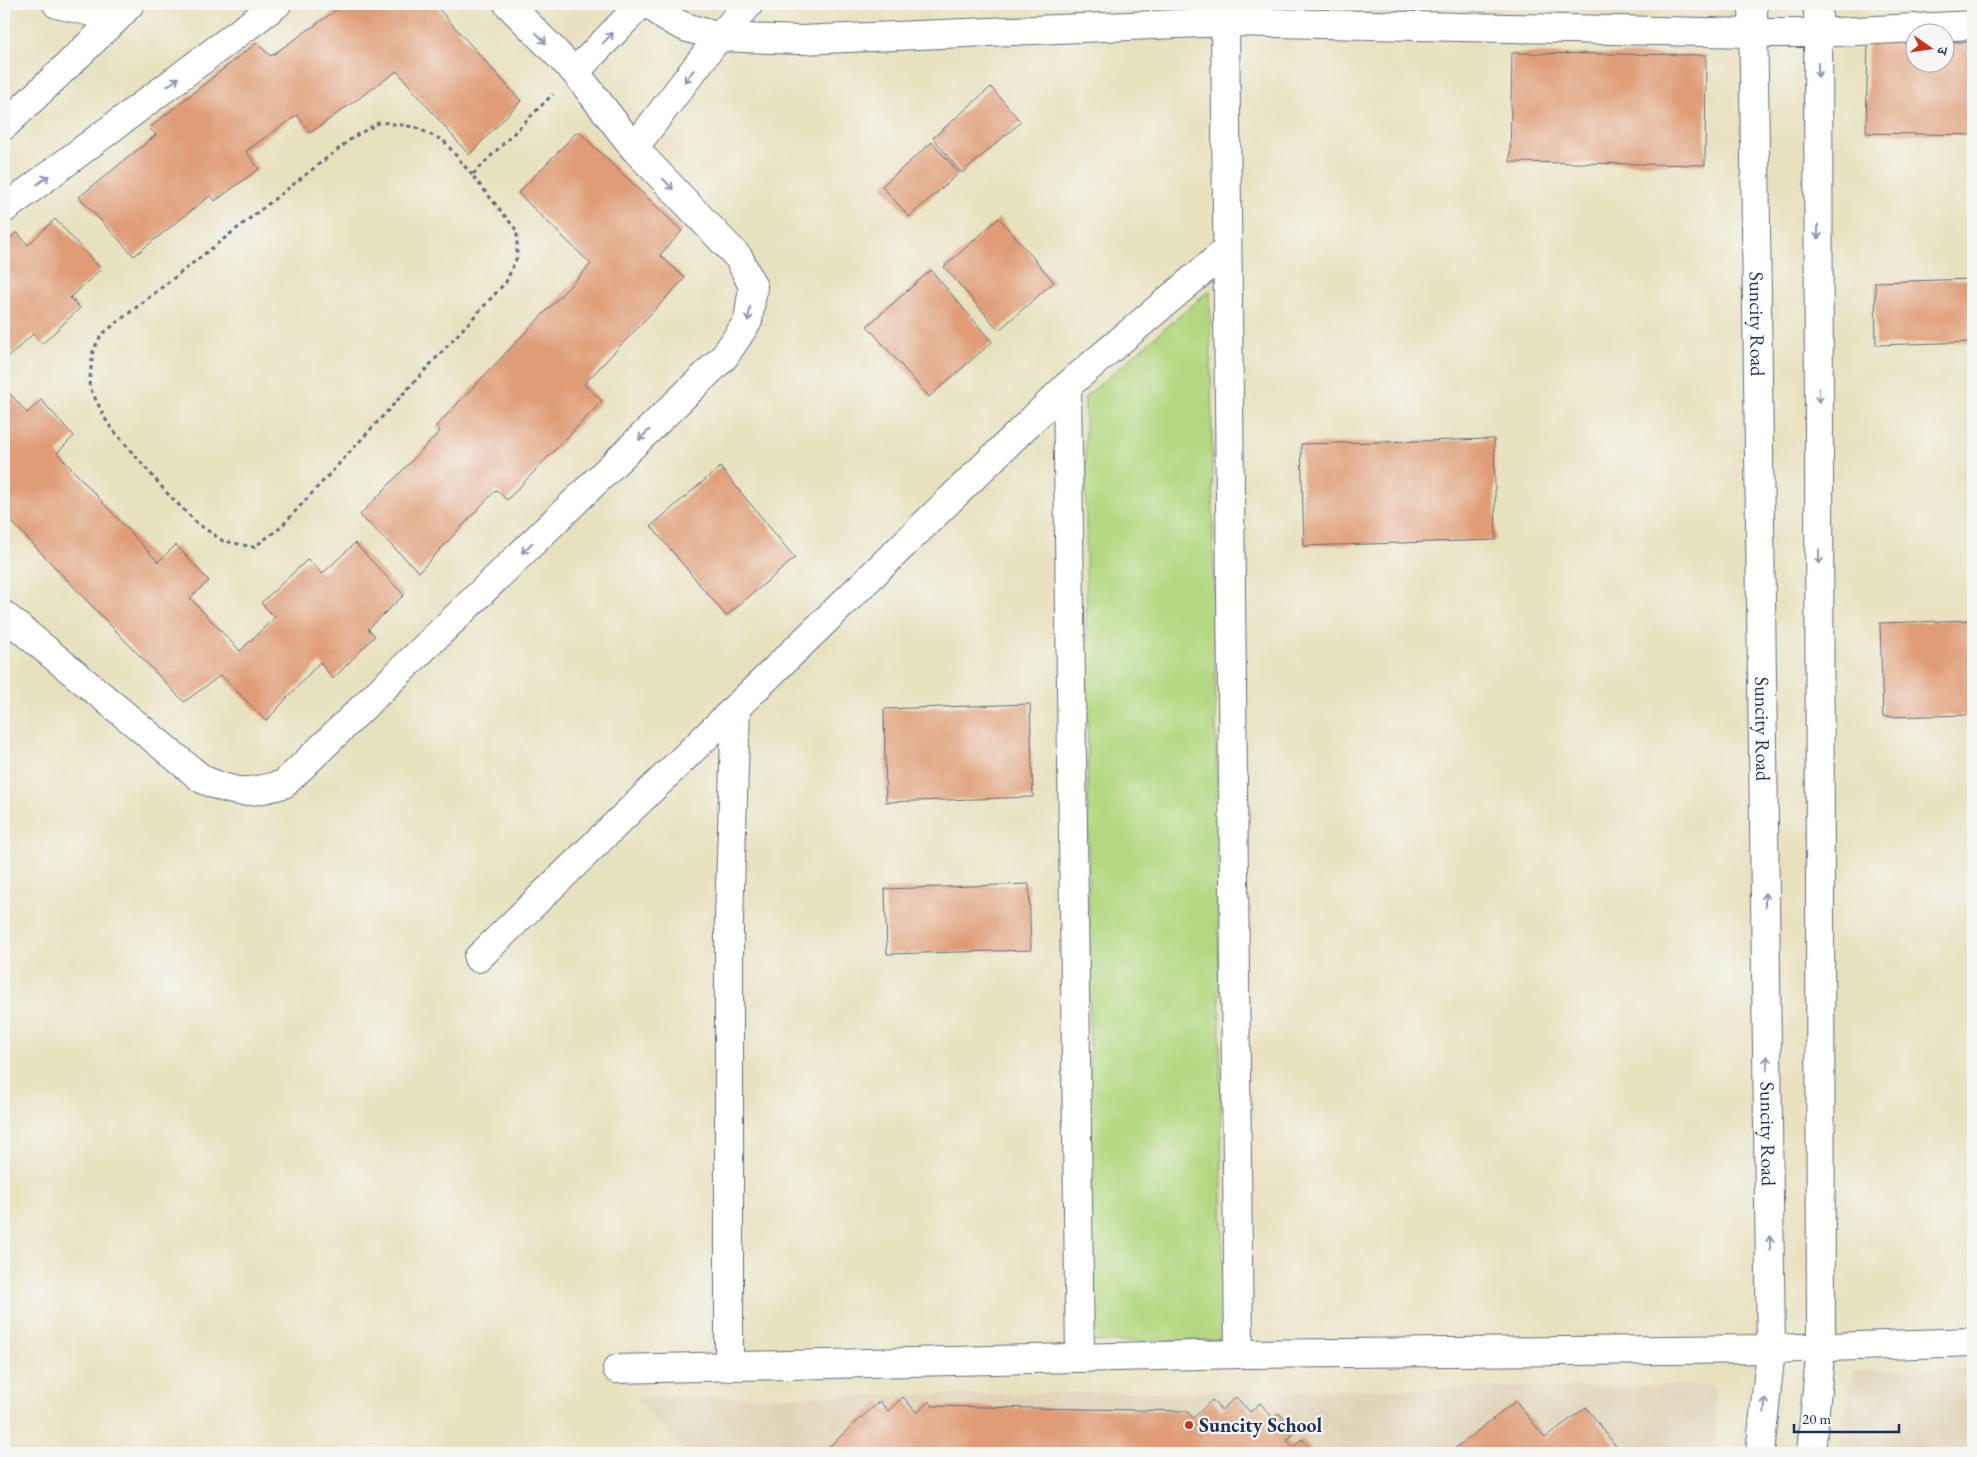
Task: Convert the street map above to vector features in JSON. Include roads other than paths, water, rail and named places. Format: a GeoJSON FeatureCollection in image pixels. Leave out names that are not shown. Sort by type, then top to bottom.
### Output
{"type":"FeatureCollection","features":[{"type":"Feature","properties":{"kind":"street"},"geometry":{"type":"LineString","coordinates":[[57,4],[124,11]]}},
{"type":"Feature","properties":{"kind":"street"},"geometry":{"type":"LineString","coordinates":[[4,209],[277,4]]}},
{"type":"Feature","properties":{"kind":"street"},"geometry":{"type":"LineString","coordinates":[[4,615],[202,778],[226,789],[250,793],[284,784],[724,358],[748,321],[754,287],[739,258],[634,148],[575,72],[508,4]]}},
{"type":"Feature","properties":{"kind":"street"},"geometry":{"type":"LineString","coordinates":[[575,72],[641,4]]}},
{"type":"Feature","properties":{"kind":"street"},"geometry":{"type":"LineString","coordinates":[[650,4],[666,17],[685,27],[719,37],[800,40],[1225,22],[1753,33],[1818,33],[1973,25]]}},
{"type":"Feature","properties":{"kind":"street"},"geometry":{"type":"LineString","coordinates":[[634,148],[719,37],[749,4]]}},
{"type":"Feature","properties":{"kind":"street","name":"Suncity Road"},"geometry":{"type":"LineString","coordinates":[[1754,4],[1772,1349],[1760,1453]]}},
{"type":"Feature","properties":{"kind":"street"},"geometry":{"type":"LineString","coordinates":[[1811,1453],[1821,1346],[1818,4]]}},
{"type":"Feature","properties":{"kind":"street"},"geometry":{"type":"LineString","coordinates":[[4,126],[124,11]]}},
{"type":"Feature","properties":{"kind":"street"},"geometry":{"type":"LineString","coordinates":[[1225,22],[1226,251],[1240,1354]]}},
{"type":"Feature","properties":{"kind":"street"},"geometry":{"type":"LineString","coordinates":[[478,958],[1067,386],[1226,251]]}},
{"type":"Feature","properties":{"kind":"street"},"geometry":{"type":"LineString","coordinates":[[1067,386],[1080,1358]]}},
{"type":"Feature","properties":{"kind":"street"},"geometry":{"type":"LineString","coordinates":[[729,1367],[729,918],[736,707]]}},
{"type":"Feature","properties":{"kind":"street"},"geometry":{"type":"LineString","coordinates":[[618,1369],[1240,1354],[1772,1349],[1973,1342]]}},
{"type":"Feature","properties":{"kind":"place","name":"Suncity School"},"geometry":{"type":"Point","coordinates":[1189,1425]}}]}
